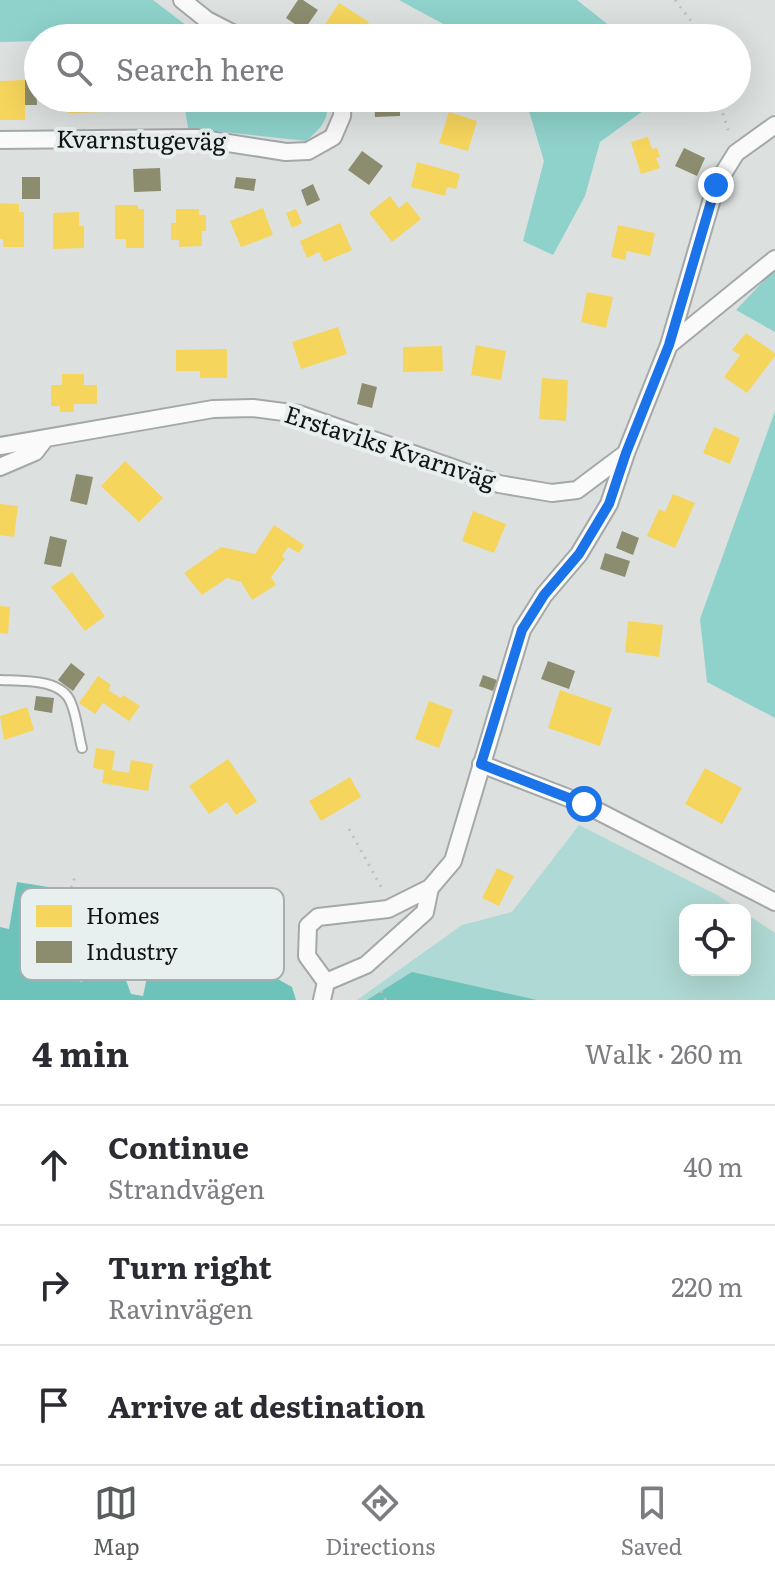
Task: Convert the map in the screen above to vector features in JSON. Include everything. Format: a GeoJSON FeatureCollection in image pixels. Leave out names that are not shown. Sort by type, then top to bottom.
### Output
{"type":"FeatureCollection","features":[{"type":"Feature","properties":{"kind":"street"},"geometry":{"type":"LineString","coordinates":[[182,0],[215,24]]}},
{"type":"Feature","properties":{"kind":"street","name":"Kvarnstugeväg"},"geometry":{"type":"LineString","coordinates":[[0,140],[196,138],[286,152],[308,151],[333,137],[342,112]]}},
{"type":"Feature","properties":{"kind":"street"},"geometry":{"type":"LineString","coordinates":[[322,1000],[326,982],[307,956],[308,926],[318,917],[392,907],[430,888],[453,861],[522,630],[544,595],[579,554],[609,504],[669,345],[716,185],[736,153],[775,125]]}},
{"type":"Feature","properties":{"kind":"street"},"geometry":{"type":"LineString","coordinates":[[669,345],[775,259]]}},
{"type":"Feature","properties":{"kind":"street","name":"Erstaviks Kvarnväg"},"geometry":{"type":"LineString","coordinates":[[0,446],[213,409],[253,408],[299,414],[499,484],[552,493],[577,490],[626,453]]}},
{"type":"Feature","properties":{"kind":"street"},"geometry":{"type":"LineString","coordinates":[[0,467],[35,452],[45,439]]}},
{"type":"Feature","properties":{"kind":"street"},"geometry":{"type":"LineString","coordinates":[[481,764],[584,804],[775,902]]}},
{"type":"Feature","properties":{"kind":"street"},"geometry":{"type":"LineString","coordinates":[[326,982],[366,965],[397,938],[425,912],[430,888]]}},
{"type":"Feature","properties":{"kind":"lane"},"geometry":{"type":"LineString","coordinates":[[0,680],[51,685],[61,691],[72,705],[82,748]]}},
{"type":"Feature","properties":{"kind":"path"},"geometry":{"type":"LineString","coordinates":[[675,0],[693,24]]}},
{"type":"Feature","properties":{"kind":"path"},"geometry":{"type":"LineString","coordinates":[[723,112],[736,153]]}},
{"type":"Feature","properties":{"kind":"path"},"geometry":{"type":"LineString","coordinates":[[349,829],[392,907]]}},
{"type":"Feature","properties":{"kind":"path"},"geometry":{"type":"LineString","coordinates":[[71,888],[76,874]]}},
{"type":"Feature","properties":{"kind":"path"},"geometry":{"type":"LineString","coordinates":[[381,991],[386,1000]]}},
{"type":"Feature","properties":{"kind":"shaded area"},"geometry":{"type":"Polygon","coordinates":[[[0,0],[153,0],[185,24],[24,24],[24,41],[0,42],[0,0]]]}},
{"type":"Feature","properties":{"kind":"shaded area"},"geometry":{"type":"Polygon","coordinates":[[[399,0],[577,0],[607,24],[443,24],[399,0]]]}},
{"type":"Feature","properties":{"kind":"shaded area"},"geometry":{"type":"Polygon","coordinates":[[[186,112],[327,112],[320,127],[306,141],[188,128],[186,112]]]}},
{"type":"Feature","properties":{"kind":"shaded area"},"geometry":{"type":"Polygon","coordinates":[[[529,112],[642,112],[600,142],[585,196],[553,255],[523,241],[544,161],[529,112]]]}},
{"type":"Feature","properties":{"kind":"shaded area"},"geometry":{"type":"Polygon","coordinates":[[[775,269],[775,332],[736,310],[775,269]]]}},
{"type":"Feature","properties":{"kind":"shaded area"},"geometry":{"type":"Polygon","coordinates":[[[775,411],[775,718],[707,682],[700,619],[775,411]]]}},
{"type":"Feature","properties":{"kind":"shaded area"},"geometry":{"type":"Polygon","coordinates":[[[579,825],[731,904],[679,904],[679,976],[751,976],[751,917],[775,933],[775,1000],[357,1000],[462,925],[512,912],[579,825]]]}},
{"type":"Feature","properties":{"kind":"shaded area"},"geometry":{"type":"Polygon","coordinates":[[[17,882],[54,888],[20,888],[20,980],[126,980],[131,994],[143,996],[146,980],[279,980],[292,987],[296,1000],[0,1000],[0,927],[9,929],[17,882]]]}},
{"type":"Feature","properties":{"kind":"shaded area"},"geometry":{"type":"Polygon","coordinates":[[[412,972],[537,1000],[367,1000],[412,972]]]}},
{"type":"Feature","properties":{"kind":"building: Homes"},"geometry":{"type":"Polygon","coordinates":[[[339,3],[369,22],[368,24],[325,24],[339,3]]]}},
{"type":"Feature","properties":{"kind":"building: Homes"},"geometry":{"type":"Polygon","coordinates":[[[24,80],[25,120],[0,120],[0,81],[24,80]]]}},
{"type":"Feature","properties":{"kind":"building: Homes"},"geometry":{"type":"Polygon","coordinates":[[[449,112],[477,121],[468,151],[439,143],[449,112]]]}},
{"type":"Feature","properties":{"kind":"building: Homes"},"geometry":{"type":"Polygon","coordinates":[[[648,137],[652,149],[657,148],[660,157],[656,158],[660,168],[641,174],[631,142],[648,137]]]}},
{"type":"Feature","properties":{"kind":"building: Homes"},"geometry":{"type":"Polygon","coordinates":[[[417,162],[460,174],[456,189],[447,187],[445,196],[411,187],[417,162]]]}},
{"type":"Feature","properties":{"kind":"building: Homes"},"geometry":{"type":"Polygon","coordinates":[[[390,196],[399,208],[407,201],[421,219],[392,242],[369,213],[390,196]]]}},
{"type":"Feature","properties":{"kind":"building: Homes"},"geometry":{"type":"Polygon","coordinates":[[[0,203],[19,204],[19,212],[24,212],[24,247],[3,247],[3,239],[0,239],[0,203]]]}},
{"type":"Feature","properties":{"kind":"building: Homes"},"geometry":{"type":"Polygon","coordinates":[[[115,205],[138,205],[138,209],[144,209],[144,248],[126,248],[126,239],[115,239],[115,205]]]}},
{"type":"Feature","properties":{"kind":"building: Homes"},"geometry":{"type":"Polygon","coordinates":[[[263,208],[273,235],[241,247],[230,221],[263,208]]]}},
{"type":"Feature","properties":{"kind":"building: Homes"},"geometry":{"type":"Polygon","coordinates":[[[176,209],[199,209],[199,215],[206,215],[202,246],[179,247],[179,240],[171,240],[171,223],[176,223],[176,209]]]}},
{"type":"Feature","properties":{"kind":"building: Homes"},"geometry":{"type":"Polygon","coordinates":[[[296,209],[302,223],[292,228],[286,213],[296,209]]]}},
{"type":"Feature","properties":{"kind":"building: Homes"},"geometry":{"type":"Polygon","coordinates":[[[79,212],[79,226],[84,226],[84,248],[53,249],[53,213],[79,212]]]}},
{"type":"Feature","properties":{"kind":"building: Homes"},"geometry":{"type":"Polygon","coordinates":[[[340,223],[352,250],[324,262],[319,252],[307,258],[300,241],[340,223]]]}},
{"type":"Feature","properties":{"kind":"building: Homes"},"geometry":{"type":"Polygon","coordinates":[[[618,225],[655,233],[650,256],[627,251],[625,260],[611,257],[618,225]]]}},
{"type":"Feature","properties":{"kind":"building: Homes"},"geometry":{"type":"Polygon","coordinates":[[[587,292],[613,297],[606,328],[581,322],[587,292]]]}},
{"type":"Feature","properties":{"kind":"building: Homes"},"geometry":{"type":"Polygon","coordinates":[[[338,327],[347,354],[301,369],[292,342],[338,327]]]}},
{"type":"Feature","properties":{"kind":"building: Homes"},"geometry":{"type":"Polygon","coordinates":[[[746,333],[775,353],[747,393],[724,377],[740,355],[732,350],[746,333]]]}},
{"type":"Feature","properties":{"kind":"building: Homes"},"geometry":{"type":"Polygon","coordinates":[[[476,345],[506,351],[501,380],[471,375],[476,345]]]}},
{"type":"Feature","properties":{"kind":"building: Homes"},"geometry":{"type":"Polygon","coordinates":[[[442,346],[443,371],[403,372],[403,347],[442,346]]]}},
{"type":"Feature","properties":{"kind":"building: Homes"},"geometry":{"type":"Polygon","coordinates":[[[227,349],[227,378],[200,378],[200,371],[176,371],[176,350],[227,349]]]}},
{"type":"Feature","properties":{"kind":"building: Homes"},"geometry":{"type":"Polygon","coordinates":[[[62,374],[84,374],[84,385],[97,385],[97,404],[74,404],[74,412],[60,412],[60,406],[51,406],[51,385],[62,385],[62,374]]]}},
{"type":"Feature","properties":{"kind":"building: Homes"},"geometry":{"type":"Polygon","coordinates":[[[542,378],[568,380],[566,421],[539,419],[542,378]]]}},
{"type":"Feature","properties":{"kind":"building: Homes"},"geometry":{"type":"Polygon","coordinates":[[[714,427],[740,438],[730,464],[703,453],[714,427]]]}},
{"type":"Feature","properties":{"kind":"building: Homes"},"geometry":{"type":"Polygon","coordinates":[[[125,461],[163,498],[139,522],[101,486],[125,461]]]}},
{"type":"Feature","properties":{"kind":"building: Homes"},"geometry":{"type":"Polygon","coordinates":[[[673,494],[695,503],[675,548],[647,536],[659,509],[665,512],[673,494]]]}},
{"type":"Feature","properties":{"kind":"building: Homes"},"geometry":{"type":"Polygon","coordinates":[[[0,504],[18,506],[14,537],[0,535],[0,504]]]}},
{"type":"Feature","properties":{"kind":"building: Homes"},"geometry":{"type":"Polygon","coordinates":[[[473,511],[506,524],[494,553],[462,541],[473,511]]]}},
{"type":"Feature","properties":{"kind":"building: Homes"},"geometry":{"type":"Polygon","coordinates":[[[274,525],[304,545],[299,553],[288,547],[282,556],[285,559],[271,577],[276,585],[252,600],[241,582],[227,578],[202,595],[184,573],[221,547],[255,554],[274,525]]]}},
{"type":"Feature","properties":{"kind":"building: Homes"},"geometry":{"type":"Polygon","coordinates":[[[72,572],[105,616],[85,631],[51,587],[72,572]]]}},
{"type":"Feature","properties":{"kind":"building: Homes"},"geometry":{"type":"Polygon","coordinates":[[[0,606],[10,607],[8,634],[0,633],[0,606]]]}},
{"type":"Feature","properties":{"kind":"building: Homes"},"geometry":{"type":"Polygon","coordinates":[[[628,621],[663,625],[659,657],[625,652],[628,621]]]}},
{"type":"Feature","properties":{"kind":"building: Homes"},"geometry":{"type":"Polygon","coordinates":[[[98,676],[111,685],[108,690],[140,706],[129,721],[103,703],[95,714],[79,703],[98,676]]]}},
{"type":"Feature","properties":{"kind":"building: Homes"},"geometry":{"type":"Polygon","coordinates":[[[560,690],[612,708],[600,746],[548,728],[560,690]]]}},
{"type":"Feature","properties":{"kind":"building: Homes"},"geometry":{"type":"Polygon","coordinates":[[[429,701],[453,710],[439,748],[415,739],[429,701]]]}},
{"type":"Feature","properties":{"kind":"building: Homes"},"geometry":{"type":"Polygon","coordinates":[[[27,707],[34,730],[4,740],[0,716],[27,707]]]}},
{"type":"Feature","properties":{"kind":"building: Homes"},"geometry":{"type":"Polygon","coordinates":[[[96,748],[115,751],[112,770],[129,773],[131,760],[153,764],[148,791],[102,783],[104,770],[93,768],[96,748]]]}},
{"type":"Feature","properties":{"kind":"building: Homes"},"geometry":{"type":"Polygon","coordinates":[[[228,759],[257,801],[236,815],[227,802],[209,814],[189,786],[228,759]]]}},
{"type":"Feature","properties":{"kind":"building: Homes"},"geometry":{"type":"Polygon","coordinates":[[[705,768],[742,788],[722,824],[685,804],[705,768]]]}},
{"type":"Feature","properties":{"kind":"building: Homes"},"geometry":{"type":"Polygon","coordinates":[[[350,777],[361,797],[321,821],[309,801],[350,777]]]}},
{"type":"Feature","properties":{"kind":"building: Homes"},"geometry":{"type":"Polygon","coordinates":[[[497,868],[514,876],[499,906],[482,898],[497,868]]]}},
{"type":"Feature","properties":{"kind":"building: Industry"},"geometry":{"type":"Polygon","coordinates":[[[298,0],[318,10],[308,24],[295,24],[286,18],[298,0]]]}},
{"type":"Feature","properties":{"kind":"building: Industry"},"geometry":{"type":"Polygon","coordinates":[[[375,112],[400,112],[400,116],[375,117],[375,112]]]}},
{"type":"Feature","properties":{"kind":"building: Industry"},"geometry":{"type":"Polygon","coordinates":[[[684,148],[705,158],[697,176],[675,166],[684,148]]]}},
{"type":"Feature","properties":{"kind":"building: Industry"},"geometry":{"type":"Polygon","coordinates":[[[362,151],[383,166],[369,185],[348,170],[362,151]]]}},
{"type":"Feature","properties":{"kind":"building: Industry"},"geometry":{"type":"Polygon","coordinates":[[[160,168],[161,191],[134,192],[133,169],[160,168]]]}},
{"type":"Feature","properties":{"kind":"building: Industry"},"geometry":{"type":"Polygon","coordinates":[[[22,177],[40,177],[40,199],[22,199],[22,177]]]}},
{"type":"Feature","properties":{"kind":"building: Industry"},"geometry":{"type":"Polygon","coordinates":[[[236,177],[256,179],[254,191],[234,188],[236,177]]]}},
{"type":"Feature","properties":{"kind":"building: Industry"},"geometry":{"type":"Polygon","coordinates":[[[313,184],[320,200],[307,206],[301,190],[313,184]]]}},
{"type":"Feature","properties":{"kind":"building: Industry"},"geometry":{"type":"Polygon","coordinates":[[[362,383],[377,387],[372,408],[357,404],[362,383]]]}},
{"type":"Feature","properties":{"kind":"building: Industry"},"geometry":{"type":"Polygon","coordinates":[[[76,474],[93,477],[87,505],[70,501],[76,474]]]}},
{"type":"Feature","properties":{"kind":"building: Industry"},"geometry":{"type":"Polygon","coordinates":[[[622,531],[639,538],[633,555],[616,548],[622,531]]]}},
{"type":"Feature","properties":{"kind":"building: Industry"},"geometry":{"type":"Polygon","coordinates":[[[50,536],[67,540],[61,567],[44,564],[50,536]]]}},
{"type":"Feature","properties":{"kind":"building: Industry"},"geometry":{"type":"Polygon","coordinates":[[[605,553],[630,561],[625,577],[600,569],[605,553]]]}},
{"type":"Feature","properties":{"kind":"building: Industry"},"geometry":{"type":"Polygon","coordinates":[[[548,661],[575,671],[569,689],[541,679],[548,661]]]}},
{"type":"Feature","properties":{"kind":"building: Industry"},"geometry":{"type":"Polygon","coordinates":[[[71,663],[85,674],[73,691],[58,680],[71,663]]]}},
{"type":"Feature","properties":{"kind":"building: Industry"},"geometry":{"type":"Polygon","coordinates":[[[483,675],[497,680],[493,691],[479,686],[483,675]]]}},
{"type":"Feature","properties":{"kind":"building: Industry"},"geometry":{"type":"Polygon","coordinates":[[[36,696],[54,698],[52,713],[34,710],[36,696]]]}},
{"type":"Feature","properties":{"kind":"route"},"geometry":{"type":"LineString","coordinates":[[584,804],[481,764],[522,630],[544,595],[579,554],[609,504],[669,345],[716,185]]}}]}
